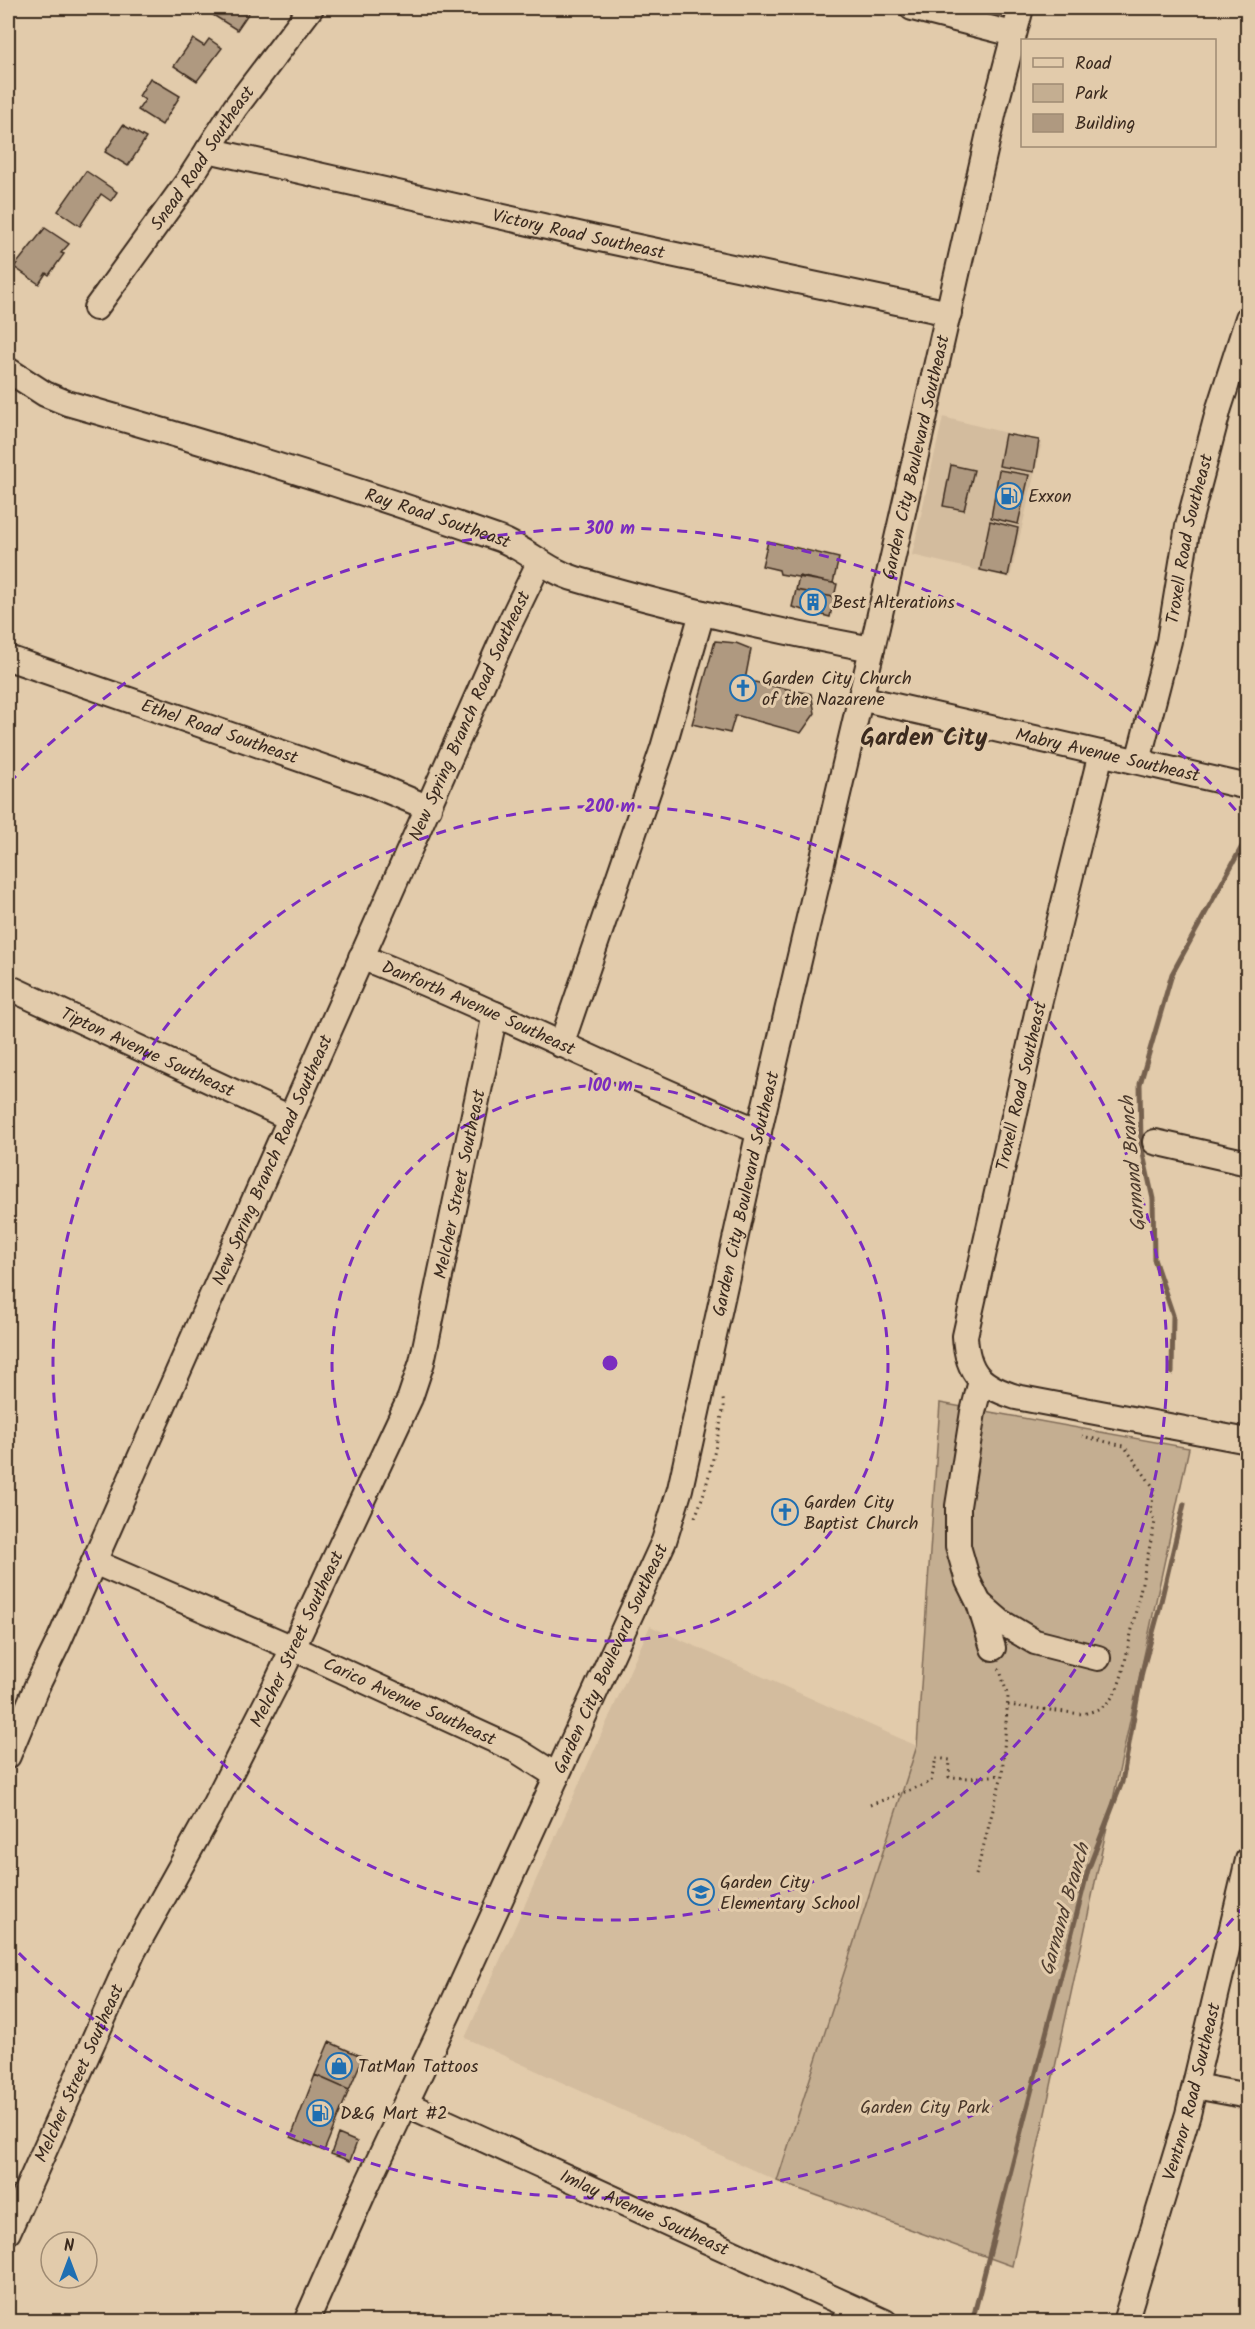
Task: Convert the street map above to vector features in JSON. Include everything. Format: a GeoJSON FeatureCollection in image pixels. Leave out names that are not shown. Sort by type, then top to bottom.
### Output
{"type":"FeatureCollection","features":[{"type":"Feature","properties":{"kind":"street","name":"Snead Road Southeast"},"geometry":{"type":"LineString","coordinates":[[96,308],[188,181],[235,108],[311,8]]}},
{"type":"Feature","properties":{"kind":"street"},"geometry":{"type":"LineString","coordinates":[[912,8],[1013,34]]}},
{"type":"Feature","properties":{"kind":"street","name":"Garden City Boulevard Southeast"},"geometry":{"type":"LineString","coordinates":[[306,2322],[664,1541],[680,1489],[759,1131],[872,649],[993,111],[1021,8]]}},
{"type":"Feature","properties":{"kind":"street","name":"Victory Road Southeast"},"geometry":{"type":"LineString","coordinates":[[208,150],[600,239],[949,313]]}},
{"type":"Feature","properties":{"kind":"street","name":"Troxell Road Southeast"},"geometry":{"type":"LineString","coordinates":[[1138,761],[1169,641],[1188,526],[1219,408],[1248,318]]}},
{"type":"Feature","properties":{"kind":"street","name":"Ray Road Southeast"},"geometry":{"type":"LineString","coordinates":[[8,370],[45,394],[67,403],[222,448],[503,541],[539,563],[573,579],[702,613],[872,649]]}},
{"type":"Feature","properties":{"kind":"street","name":"New Spring Branch Road Southeast"},"geometry":{"type":"LineString","coordinates":[[8,1756],[36,1688],[58,1643],[507,629],[539,563]]}},
{"type":"Feature","properties":{"kind":"street"},"geometry":{"type":"LineString","coordinates":[[561,1045],[663,748],[702,613]]}},
{"type":"Feature","properties":{"kind":"street","name":"Ethel Road Southeast"},"geometry":{"type":"LineString","coordinates":[[8,658],[372,784],[429,808]]}},
{"type":"Feature","properties":{"kind":"street","name":"Mabry Avenue Southeast"},"geometry":{"type":"LineString","coordinates":[[860,698],[1248,786]]}},
{"type":"Feature","properties":{"kind":"street","name":"Troxell Road Southeast"},"geometry":{"type":"LineString","coordinates":[[981,1381],[971,1368],[966,1352],[965,1336],[1040,1000],[1101,753]]}},
{"type":"Feature","properties":{"kind":"street","name":"Danforth Avenue Southeast"},"geometry":{"type":"LineString","coordinates":[[362,957],[759,1131]]}},
{"type":"Feature","properties":{"kind":"street","name":"Tipton Avenue Southeast"},"geometry":{"type":"LineString","coordinates":[[8,987],[290,1118]]}},
{"type":"Feature","properties":{"kind":"street","name":"Melcher Street Southeast"},"geometry":{"type":"LineString","coordinates":[[8,2232],[133,1952],[208,1816],[293,1647],[405,1408],[419,1371],[495,1014]]}},
{"type":"Feature","properties":{"kind":"street"},"geometry":{"type":"LineString","coordinates":[[1155,1142],[1248,1163]]}},
{"type":"Feature","properties":{"kind":"street"},"geometry":{"type":"LineString","coordinates":[[993,1648],[979,1603],[968,1581],[958,1546],[958,1506],[973,1412],[981,1381],[993,1390],[1016,1397],[1248,1441]]}},
{"type":"Feature","properties":{"kind":"street","name":"Carico Avenue Southeast"},"geometry":{"type":"LineString","coordinates":[[94,1562],[293,1647],[516,1750],[557,1776]]}},
{"type":"Feature","properties":{"kind":"street"},"geometry":{"type":"LineString","coordinates":[[979,1603],[1001,1623],[1035,1642],[1098,1658]]}},
{"type":"Feature","properties":{"kind":"street","name":"Ventnor Road Southeast"},"geometry":{"type":"LineString","coordinates":[[1125,2322],[1195,2086],[1248,1860]]}},
{"type":"Feature","properties":{"kind":"street"},"geometry":{"type":"LineString","coordinates":[[1195,2086],[1248,2096]]}},
{"type":"Feature","properties":{"kind":"street","name":"Imlay Avenue Southeast"},"geometry":{"type":"LineString","coordinates":[[406,2104],[885,2322]]}},
{"type":"Feature","properties":{"kind":"path"},"geometry":{"type":"LineString","coordinates":[[1008,1705],[1082,1714],[1094,1712],[1107,1704],[1117,1692],[1123,1671],[1155,1522],[1151,1512],[1154,1488],[1124,1446],[1082,1436]]}},
{"type":"Feature","properties":{"kind":"path"},"geometry":{"type":"LineString","coordinates":[[693,1523],[703,1498],[715,1446]]}},
{"type":"Feature","properties":{"kind":"path"},"geometry":{"type":"LineString","coordinates":[[976,1875],[1002,1775],[1008,1705],[1008,1697],[993,1648]]}},
{"type":"Feature","properties":{"kind":"path"},"geometry":{"type":"LineString","coordinates":[[870,1805],[931,1782],[936,1758],[950,1760],[949,1777],[1002,1775]]}},
{"type":"Feature","properties":{"kind":"shaded area"},"geometry":{"type":"Polygon","coordinates":[[[943,417],[1042,442],[1010,578],[912,555],[943,417]]]}},
{"type":"Feature","properties":{"kind":"shaded area","name":"Garden City Elementary School"},"geometry":{"type":"Polygon","coordinates":[[[650,1626],[917,1746],[777,2181],[465,2038],[650,1626]]]}},
{"type":"Feature","properties":{"kind":"green space","name":"Garden City Park"},"geometry":{"type":"Polygon","coordinates":[[[940,1403],[1189,1448],[1012,2266],[777,2181],[917,1746],[940,1403]]]}},
{"type":"Feature","properties":{"kind":"building"},"geometry":{"type":"Polygon","coordinates":[[[218,8],[252,8],[237,30],[213,15],[218,8]]]}},
{"type":"Feature","properties":{"kind":"building"},"geometry":{"type":"Polygon","coordinates":[[[193,39],[204,46],[209,39],[222,48],[197,81],[174,66],[193,39]]]}},
{"type":"Feature","properties":{"kind":"building"},"geometry":{"type":"Polygon","coordinates":[[[150,78],[180,96],[162,125],[138,110],[145,100],[139,96],[150,78]]]}},
{"type":"Feature","properties":{"kind":"building"},"geometry":{"type":"Polygon","coordinates":[[[123,125],[146,138],[128,166],[105,152],[123,125]]]}},
{"type":"Feature","properties":{"kind":"building"},"geometry":{"type":"Polygon","coordinates":[[[86,171],[117,192],[111,201],[101,194],[80,226],[58,211],[86,171]]]}},
{"type":"Feature","properties":{"kind":"building"},"geometry":{"type":"Polygon","coordinates":[[[45,228],[69,244],[61,253],[64,254],[49,275],[46,273],[39,284],[14,267],[45,228]]]}},
{"type":"Feature","properties":{"kind":"building"},"geometry":{"type":"Polygon","coordinates":[[[1005,434],[1039,440],[1034,472],[999,466],[1005,434]]]}},
{"type":"Feature","properties":{"kind":"building"},"geometry":{"type":"Polygon","coordinates":[[[951,465],[974,470],[964,510],[943,506],[951,465]]]}},
{"type":"Feature","properties":{"kind":"building","name":"Exxon"},"geometry":{"type":"Polygon","coordinates":[[[999,470],[1029,475],[1018,524],[991,518],[999,470]]]}},
{"type":"Feature","properties":{"kind":"building"},"geometry":{"type":"Polygon","coordinates":[[[990,521],[1018,528],[1008,576],[980,570],[990,521]]]}},
{"type":"Feature","properties":{"kind":"building"},"geometry":{"type":"Polygon","coordinates":[[[768,541],[839,558],[833,583],[780,574],[779,570],[762,566],[768,541]]]}},
{"type":"Feature","properties":{"kind":"building"},"geometry":{"type":"Polygon","coordinates":[[[799,576],[837,584],[834,597],[796,590],[799,576]]]}},
{"type":"Feature","properties":{"kind":"building","name":"Best Alterations"},"geometry":{"type":"Polygon","coordinates":[[[796,590],[834,597],[830,617],[792,607],[796,590]]]}},
{"type":"Feature","properties":{"kind":"building","name":"Garden City Church of the Nazarene"},"geometry":{"type":"Polygon","coordinates":[[[715,641],[736,643],[751,649],[745,680],[811,694],[815,713],[801,733],[739,716],[735,716],[730,733],[692,724],[715,641]]]}},
{"type":"Feature","properties":{"kind":"building","name":"TatMan Tattoos"},"geometry":{"type":"Polygon","coordinates":[[[329,2042],[363,2057],[349,2090],[315,2075],[329,2042]]]}},
{"type":"Feature","properties":{"kind":"building","name":"D&G Mart #2"},"geometry":{"type":"Polygon","coordinates":[[[315,2075],[349,2090],[324,2151],[291,2137],[315,2075]]]}},
{"type":"Feature","properties":{"kind":"building"},"geometry":{"type":"Polygon","coordinates":[[[338,2134],[357,2142],[350,2161],[331,2154],[338,2134]]]}},
{"type":"Feature","properties":{"kind":"waterway","name":"Garnand Branch"},"geometry":{"type":"LineString","coordinates":[[1172,1373],[1173,1315],[1154,1259],[1153,1199],[1141,1145],[1140,1084],[1172,974],[1245,841],[1248,829]]}},
{"type":"Feature","properties":{"kind":"waterway","name":"Garnand Branch"},"geometry":{"type":"LineString","coordinates":[[972,2322],[1088,1870],[1122,1782],[1142,1672],[1184,1504]]}},
{"type":"Feature","properties":{"kind":"place","name":"Exxon"},"geometry":{"type":"Point","coordinates":[1009,496]}},
{"type":"Feature","properties":{"kind":"place","name":"Best Alterations"},"geometry":{"type":"Point","coordinates":[813,602]}},
{"type":"Feature","properties":{"kind":"place","name":"Garden City Church of the Nazarene"},"geometry":{"type":"Point","coordinates":[743,688]}},
{"type":"Feature","properties":{"kind":"place","name":"Garden City Baptist Church"},"geometry":{"type":"Point","coordinates":[785,1512]}},
{"type":"Feature","properties":{"kind":"place","name":"Garden City Elementary School"},"geometry":{"type":"Point","coordinates":[701,1892]}},
{"type":"Feature","properties":{"kind":"place","name":"TatMan Tattoos"},"geometry":{"type":"Point","coordinates":[339,2066]}},
{"type":"Feature","properties":{"kind":"place","name":"D&G Mart #2"},"geometry":{"type":"Point","coordinates":[320,2113]}},
{"type":"Feature","properties":{"kind":"district","name":"Garden City"},"geometry":{"type":"Point","coordinates":[924,737]}}]}
